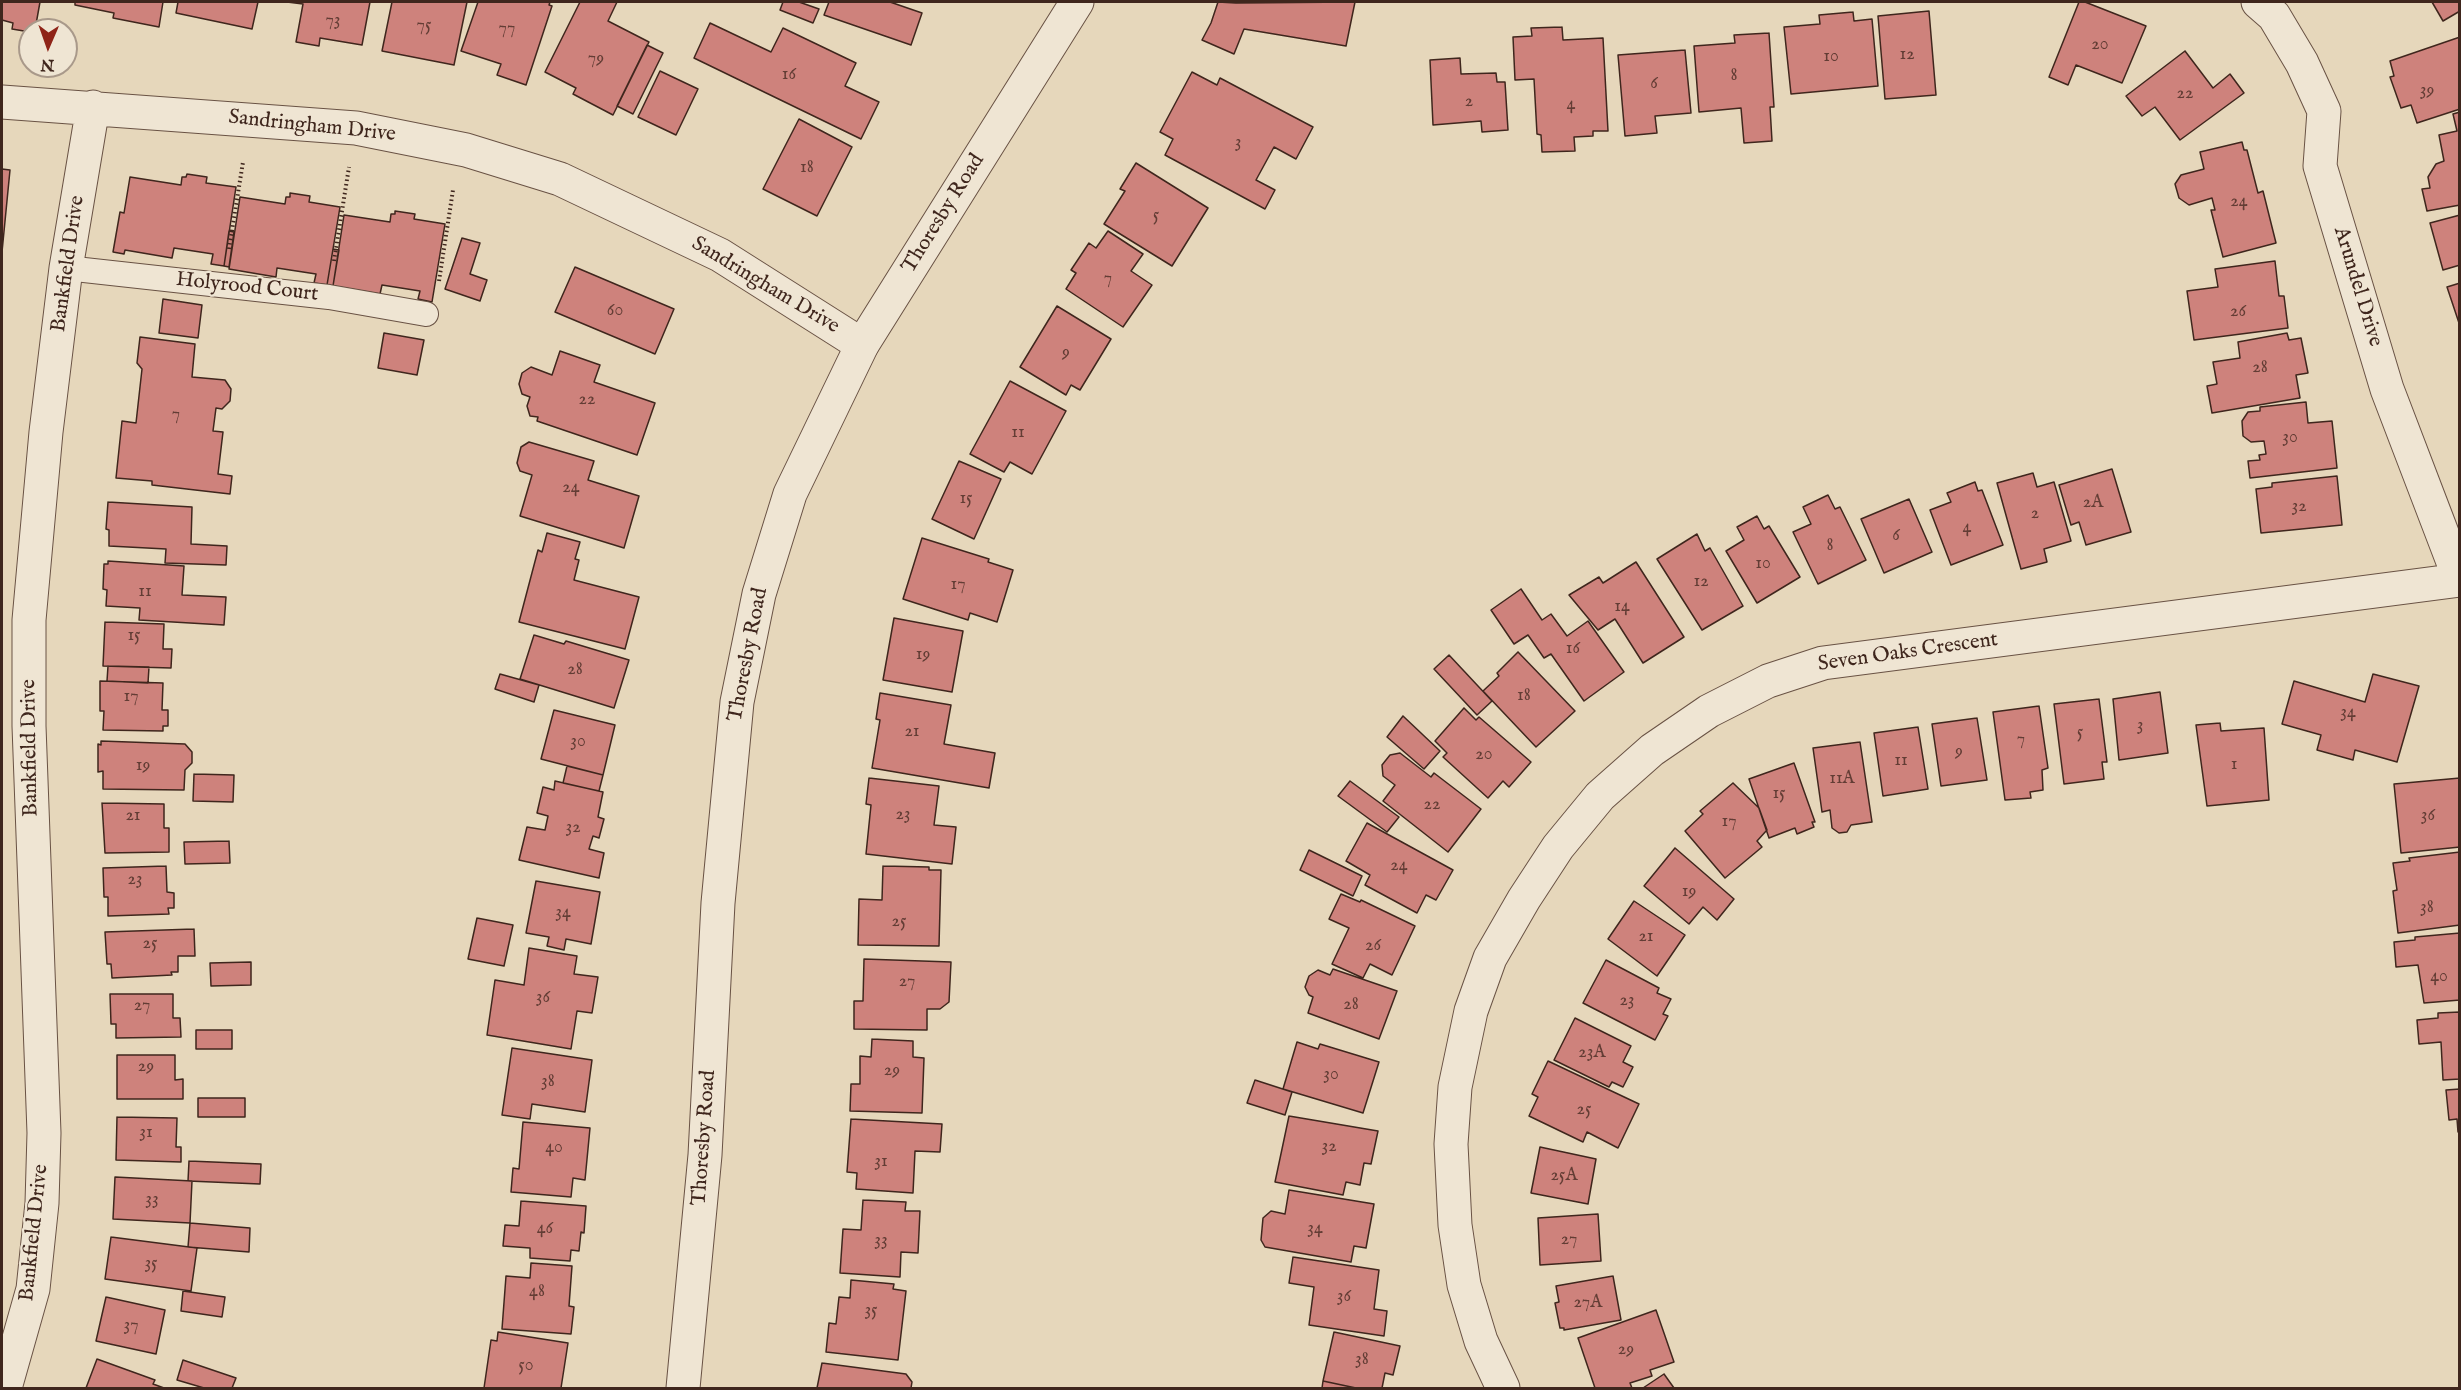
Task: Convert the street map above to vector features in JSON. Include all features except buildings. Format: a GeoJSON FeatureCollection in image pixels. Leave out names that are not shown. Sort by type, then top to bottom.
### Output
{"type":"FeatureCollection","features":[{"type":"Feature","properties":{"kind":"street","name":"Thoresby Road"},"geometry":{"type":"LineString","coordinates":[[683,1389],[705,1155],[718,903],[737,702],[759,594],[790,494],[862,345],[1077,2]]}},
{"type":"Feature","properties":{"kind":"street","name":"Arundel Drive"},"geometry":{"type":"LineString","coordinates":[[2258,2],[2274,16],[2302,63],[2324,111],[2320,166],[2387,389],[2459,580]]}},
{"type":"Feature","properties":{"kind":"street","name":"Sandringham Drive"},"geometry":{"type":"LineString","coordinates":[[2,102],[356,128],[466,150],[560,179],[720,255],[862,345]]}},
{"type":"Feature","properties":{"kind":"street","name":"Bankfield Drive"},"geometry":{"type":"LineString","coordinates":[[5,1389],[33,1289],[42,1203],[44,1133],[28,726],[29,620],[46,432],[66,268],[93,107]]}},
{"type":"Feature","properties":{"kind":"street","name":"Seven Oaks Crescent"},"geometry":{"type":"LineString","coordinates":[[1503,1389],[1481,1341],[1464,1285],[1455,1225],[1451,1144],[1455,1088],[1472,1011],[1490,958],[1524,899],[1558,847],[1600,796],[1652,750],[1709,711],[1768,681],[1823,663],[2459,580]]}},
{"type":"Feature","properties":{"kind":"lane","name":"Holyrood Court"},"geometry":{"type":"LineString","coordinates":[[66,268],[329,297],[426,314]]}},
{"type":"Feature","properties":{"kind":"path"},"geometry":{"type":"LineString","coordinates":[[224,285],[241,171]]}},
{"type":"Feature","properties":{"kind":"path"},"geometry":{"type":"LineString","coordinates":[[329,297],[346,183]]}},
{"type":"Feature","properties":{"kind":"path"},"geometry":{"type":"LineString","coordinates":[[426,314],[427,306],[435,308],[453,188]]}}]}
